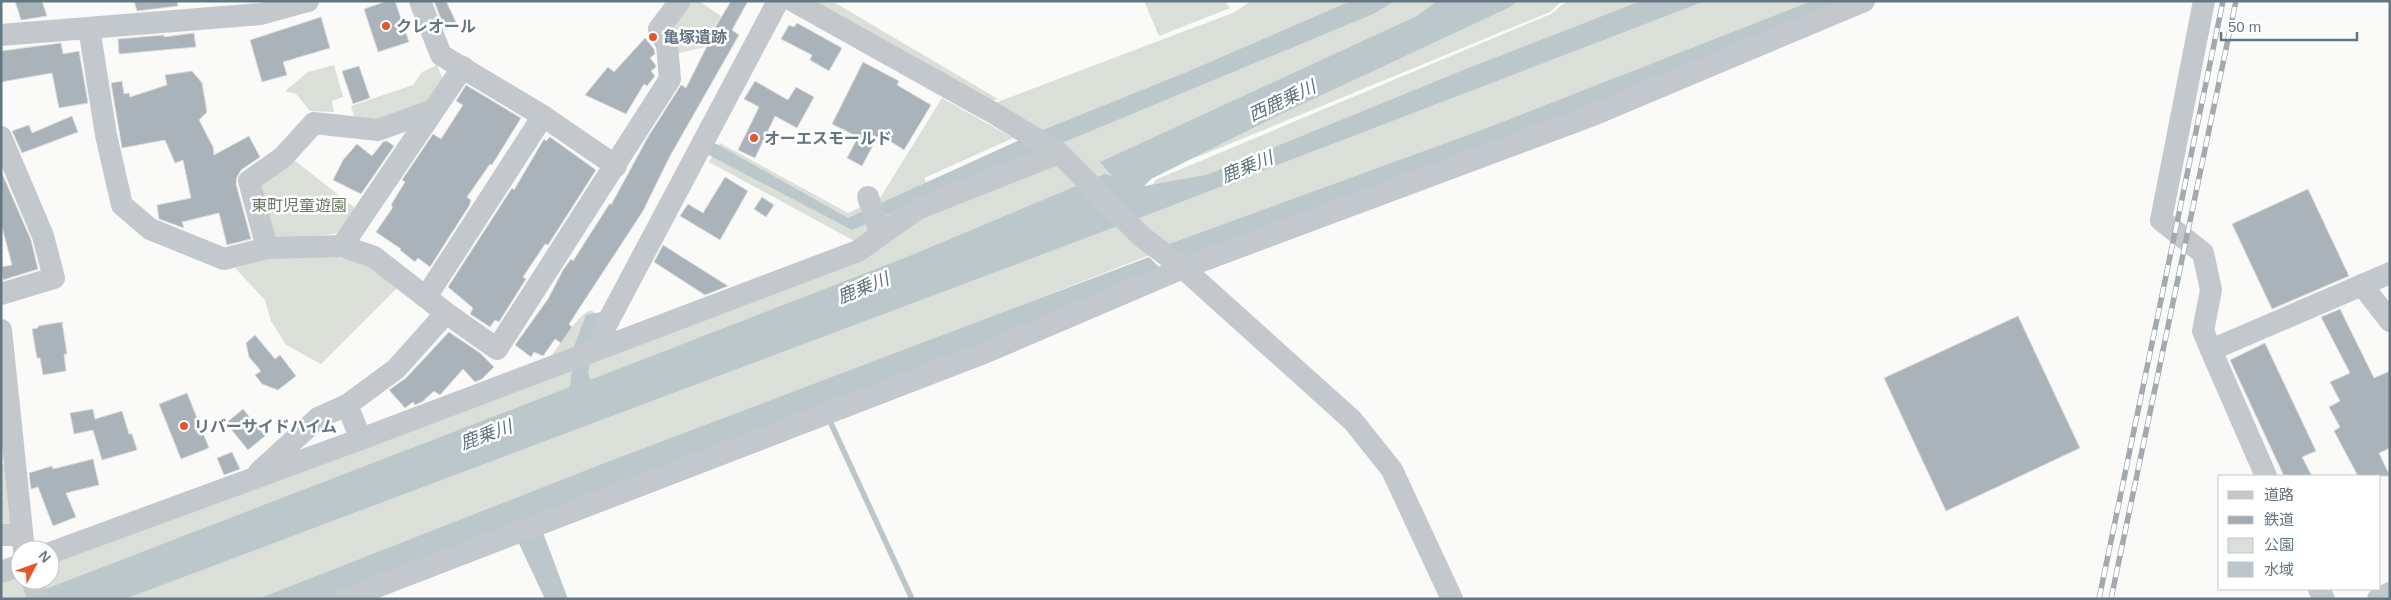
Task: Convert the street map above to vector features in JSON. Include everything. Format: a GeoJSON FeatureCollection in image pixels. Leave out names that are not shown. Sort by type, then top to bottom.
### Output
{"type":"FeatureCollection","features":[{"type":"Feature","properties":{"kind":"street"},"geometry":{"type":"LineString","coordinates":[[1,35],[261,14],[308,1]]}},
{"type":"Feature","properties":{"kind":"street"},"geometry":{"type":"LineString","coordinates":[[420,1],[442,55],[543,116],[616,166]]}},
{"type":"Feature","properties":{"kind":"street"},"geometry":{"type":"LineString","coordinates":[[89,28],[106,135],[122,205],[150,229],[224,259],[267,248],[342,246],[374,257],[446,313],[497,349],[670,79],[667,45],[659,29],[680,1]]}},
{"type":"Feature","properties":{"kind":"street"},"geometry":{"type":"LineString","coordinates":[[588,353],[605,327],[778,1]]}},
{"type":"Feature","properties":{"kind":"street"},"geometry":{"type":"LineString","coordinates":[[793,1],[1024,131],[1052,149],[1131,226],[1183,268],[1353,421],[1392,470],[1452,599]]}},
{"type":"Feature","properties":{"kind":"street"},"geometry":{"type":"LineString","coordinates":[[345,599],[984,353],[1183,268],[1588,117],[1864,1]]}},
{"type":"Feature","properties":{"kind":"street"},"geometry":{"type":"LineString","coordinates":[[2204,1],[2161,220],[2203,253],[2211,290],[2203,330],[2266,475]]}},
{"type":"Feature","properties":{"kind":"street"},"geometry":{"type":"LineString","coordinates":[[342,246],[432,110],[463,67]]}},
{"type":"Feature","properties":{"kind":"street"},"geometry":{"type":"LineString","coordinates":[[267,248],[249,181],[283,157],[314,123],[378,130],[432,110]]}},
{"type":"Feature","properties":{"kind":"street"},"geometry":{"type":"LineString","coordinates":[[426,297],[543,116]]}},
{"type":"Feature","properties":{"kind":"street"},"geometry":{"type":"LineString","coordinates":[[1,137],[42,236],[54,278],[1,294]]}},
{"type":"Feature","properties":{"kind":"street"},"geometry":{"type":"LineString","coordinates":[[60,549],[361,439],[858,252],[874,215],[917,209],[1052,149]]}},
{"type":"Feature","properties":{"kind":"street"},"geometry":{"type":"LineString","coordinates":[[2211,350],[2390,273]]}},
{"type":"Feature","properties":{"kind":"street"},"geometry":{"type":"LineString","coordinates":[[2362,285],[2390,321]]}},
{"type":"Feature","properties":{"kind":"street"},"geometry":{"type":"LineString","coordinates":[[250,480],[318,418],[347,405],[396,369],[446,313]]}},
{"type":"Feature","properties":{"kind":"street"},"geometry":{"type":"LineString","coordinates":[[1,330],[16,540]]}},
{"type":"Feature","properties":{"kind":"street"},"geometry":{"type":"LineString","coordinates":[[347,405],[361,439]]}},
{"type":"Feature","properties":{"kind":"street"},"geometry":{"type":"LineString","coordinates":[[2378,599],[2390,593]]}},
{"type":"Feature","properties":{"kind":"green space"},"geometry":{"type":"Polygon","coordinates":[[[690,1],[699,1],[721,16],[706,40],[708,42],[705,47],[675,54],[670,25],[690,1]]]}},
{"type":"Feature","properties":{"kind":"green space"},"geometry":{"type":"Polygon","coordinates":[[[811,1],[832,1],[998,99],[992,101],[811,1]]]}},
{"type":"Feature","properties":{"kind":"green space"},"geometry":{"type":"Polygon","coordinates":[[[1144,1],[1225,1],[1230,8],[1159,36],[1144,1]]]}},
{"type":"Feature","properties":{"kind":"green space"},"geometry":{"type":"Polygon","coordinates":[[[1251,1],[1562,1],[1550,12],[1200,156],[1100,182],[995,103],[1235,12],[1251,1]]]}},
{"type":"Feature","properties":{"kind":"green space"},"geometry":{"type":"Polygon","coordinates":[[[1567,1],[1858,1],[1184,266],[1135,221],[1155,180],[1551,14],[1567,1]]]}},
{"type":"Feature","properties":{"kind":"green space"},"geometry":{"type":"Polygon","coordinates":[[[334,65],[343,97],[332,101],[334,112],[310,111],[296,94],[285,91],[308,72],[334,65]]]}},
{"type":"Feature","properties":{"kind":"green space"},"geometry":{"type":"Polygon","coordinates":[[[437,65],[443,80],[424,106],[377,124],[355,120],[351,106],[413,85],[422,72],[437,65]]]}},
{"type":"Feature","properties":{"kind":"green space"},"geometry":{"type":"Polygon","coordinates":[[[942,98],[1013,138],[924,178],[932,197],[858,243],[709,162],[720,143],[848,213],[880,198],[942,98]]]}},
{"type":"Feature","properties":{"kind":"green space","name":"東町児童遊園"},"geometry":{"type":"Polygon","coordinates":[[[294,160],[355,208],[340,233],[275,241],[258,187],[294,160]]]}},
{"type":"Feature","properties":{"kind":"green space"},"geometry":{"type":"Polygon","coordinates":[[[1057,163],[1150,255],[655,448],[277,599],[1,599],[1,582],[10,579],[10,590],[60,590],[60,559],[912,218],[1057,163]]]}},
{"type":"Feature","properties":{"kind":"green space"},"geometry":{"type":"Polygon","coordinates":[[[317,252],[372,265],[399,286],[321,364],[286,345],[271,321],[265,300],[235,268],[273,257],[317,252]]]}},
{"type":"Feature","properties":{"kind":"green space"},"geometry":{"type":"Polygon","coordinates":[[[591,310],[602,318],[589,348],[545,362],[579,319],[591,310]]]}},
{"type":"Feature","properties":{"kind":"green space"},"geometry":{"type":"Polygon","coordinates":[[[1,464],[7,464],[13,521],[9,526],[1,526],[1,464]]]}},
{"type":"Feature","properties":{"kind":"water"},"geometry":{"type":"Polygon","coordinates":[[[1351,1],[1395,1],[1373,14],[1057,145],[1038,132],[1187,72],[1351,1]]]}},
{"type":"Feature","properties":{"kind":"water"},"geometry":{"type":"Polygon","coordinates":[[[1437,1],[1517,1],[1510,7],[1279,115],[1151,179],[1144,186],[1206,175],[1471,67],[1641,1],[1705,1],[1168,207],[125,599],[20,599],[43,590],[60,590],[60,584],[570,387],[575,344],[586,315],[601,312],[588,372],[590,380],[907,257],[1105,174],[1112,176],[1100,162],[1417,16],[1437,1]]]}},
{"type":"Feature","properties":{"kind":"water"},"geometry":{"type":"Polygon","coordinates":[[[1812,1],[1854,1],[1707,63],[1181,263],[1164,246],[1482,130],[1812,1]]]}},
{"type":"Feature","properties":{"kind":"water"},"geometry":{"type":"Polygon","coordinates":[[[1024,138],[1042,150],[852,230],[707,154],[713,142],[848,218],[1024,138]]]}},
{"type":"Feature","properties":{"kind":"water"},"geometry":{"type":"Polygon","coordinates":[[[1149,257],[1163,271],[539,522],[568,599],[545,599],[513,531],[340,599],[258,599],[597,466],[1149,257]]]}},
{"type":"Feature","properties":{"kind":"building"},"geometry":{"type":"Polygon","coordinates":[[[15,1],[42,1],[47,16],[21,20],[15,1]]]}},
{"type":"Feature","properties":{"kind":"building"},"geometry":{"type":"Polygon","coordinates":[[[134,1],[177,1],[178,6],[137,11],[134,1]]]}},
{"type":"Feature","properties":{"kind":"building","name":"クレオール"},"geometry":{"type":"Polygon","coordinates":[[[387,1],[395,1],[409,42],[378,52],[364,9],[387,1]]]}},
{"type":"Feature","properties":{"kind":"building"},"geometry":{"type":"Polygon","coordinates":[[[434,1],[446,1],[457,24],[445,30],[434,1]]]}},
{"type":"Feature","properties":{"kind":"building"},"geometry":{"type":"Polygon","coordinates":[[[731,1],[748,1],[732,30],[739,35],[670,156],[643,211],[569,324],[572,327],[561,343],[555,339],[543,356],[534,352],[531,357],[515,345],[548,299],[563,270],[571,259],[573,261],[610,203],[611,205],[648,137],[681,85],[686,88],[710,40],[708,39],[731,1]]]}},
{"type":"Feature","properties":{"kind":"building"},"geometry":{"type":"Polygon","coordinates":[[[321,17],[330,48],[283,62],[287,75],[262,82],[250,40],[321,17]]]}},
{"type":"Feature","properties":{"kind":"building"},"geometry":{"type":"Polygon","coordinates":[[[797,23],[842,48],[829,71],[810,60],[812,55],[781,39],[789,25],[794,27],[797,23]]]}},
{"type":"Feature","properties":{"kind":"building"},"geometry":{"type":"Polygon","coordinates":[[[194,33],[196,47],[119,54],[118,39],[164,35],[164,37],[194,33]]]}},
{"type":"Feature","properties":{"kind":"building"},"geometry":{"type":"Polygon","coordinates":[[[645,38],[654,49],[655,54],[650,58],[656,67],[651,71],[655,76],[647,86],[644,84],[626,114],[585,95],[608,67],[614,72],[645,38]]]}},
{"type":"Feature","properties":{"kind":"building"},"geometry":{"type":"Polygon","coordinates":[[[61,43],[63,54],[79,51],[88,103],[59,108],[52,73],[1,82],[1,51],[61,43]]]}},
{"type":"Feature","properties":{"kind":"building"},"geometry":{"type":"Polygon","coordinates":[[[863,62],[899,81],[897,85],[931,105],[904,150],[879,134],[862,166],[847,158],[858,137],[832,124],[863,62]]]}},
{"type":"Feature","properties":{"kind":"building"},"geometry":{"type":"Polygon","coordinates":[[[359,66],[370,98],[353,104],[342,71],[359,66]]]}},
{"type":"Feature","properties":{"kind":"building"},"geometry":{"type":"Polygon","coordinates":[[[192,71],[202,83],[207,112],[199,120],[213,147],[214,155],[249,136],[260,157],[241,170],[236,184],[251,239],[227,245],[219,213],[182,222],[184,228],[159,219],[157,205],[191,198],[183,160],[175,163],[165,140],[122,148],[111,83],[122,81],[124,94],[129,93],[130,97],[167,85],[165,75],[192,71]]]}},
{"type":"Feature","properties":{"kind":"building"},"geometry":{"type":"Polygon","coordinates":[[[755,81],[788,100],[796,87],[814,97],[797,128],[775,116],[755,158],[738,150],[759,107],[744,99],[755,81]]]}},
{"type":"Feature","properties":{"kind":"building"},"geometry":{"type":"Polygon","coordinates":[[[466,85],[521,118],[492,165],[490,164],[467,197],[471,200],[469,206],[430,267],[418,258],[415,262],[401,249],[376,232],[393,207],[391,205],[405,182],[402,180],[433,134],[441,139],[463,105],[456,101],[466,85]]]}},
{"type":"Feature","properties":{"kind":"building"},"geometry":{"type":"Polygon","coordinates":[[[72,116],[78,132],[22,153],[12,131],[29,125],[32,133],[72,116]]]}},
{"type":"Feature","properties":{"kind":"building"},"geometry":{"type":"Polygon","coordinates":[[[550,137],[596,170],[548,245],[545,244],[523,277],[526,279],[499,322],[495,320],[490,327],[470,314],[473,308],[448,287],[512,188],[514,190],[544,139],[546,141],[550,137]]]}},
{"type":"Feature","properties":{"kind":"building"},"geometry":{"type":"Polygon","coordinates":[[[387,141],[394,146],[361,194],[333,180],[343,160],[357,144],[372,156],[383,142],[387,141]]]}},
{"type":"Feature","properties":{"kind":"building"},"geometry":{"type":"Polygon","coordinates":[[[1,171],[31,240],[38,269],[3,280],[1,267],[12,265],[1,223],[1,171]]]}},
{"type":"Feature","properties":{"kind":"building"},"geometry":{"type":"Polygon","coordinates":[[[725,177],[748,191],[720,240],[680,216],[688,204],[703,213],[725,177]]]}},
{"type":"Feature","properties":{"kind":"building"},"geometry":{"type":"Polygon","coordinates":[[[2308,189],[2349,276],[2272,309],[2232,224],[2308,189]]]}},
{"type":"Feature","properties":{"kind":"building"},"geometry":{"type":"Polygon","coordinates":[[[762,197],[774,205],[766,217],[754,209],[762,197]]]}},
{"type":"Feature","properties":{"kind":"building"},"geometry":{"type":"Polygon","coordinates":[[[663,245],[728,286],[705,295],[654,262],[663,245]]]}},
{"type":"Feature","properties":{"kind":"building"},"geometry":{"type":"Polygon","coordinates":[[[2340,309],[2374,378],[2390,371],[2390,448],[2379,453],[2390,476],[2357,475],[2334,431],[2340,427],[2329,407],[2340,401],[2330,382],[2350,373],[2321,317],[2340,309]]]}},
{"type":"Feature","properties":{"kind":"building"},"geometry":{"type":"Polygon","coordinates":[[[2018,316],[2080,448],[1946,511],[1884,378],[2018,316]]]}},
{"type":"Feature","properties":{"kind":"building"},"geometry":{"type":"Polygon","coordinates":[[[62,322],[67,354],[64,354],[66,371],[43,375],[40,358],[37,358],[32,329],[38,328],[38,326],[62,322]]]}},
{"type":"Feature","properties":{"kind":"building"},"geometry":{"type":"Polygon","coordinates":[[[449,332],[480,353],[494,367],[482,379],[475,382],[463,369],[440,395],[434,391],[422,402],[415,405],[413,402],[405,408],[389,390],[406,378],[449,332]]]}},
{"type":"Feature","properties":{"kind":"building"},"geometry":{"type":"Polygon","coordinates":[[[255,335],[275,359],[280,355],[296,376],[278,390],[262,384],[255,375],[261,371],[249,357],[246,343],[255,335]]]}},
{"type":"Feature","properties":{"kind":"building"},"geometry":{"type":"Polygon","coordinates":[[[2265,343],[2316,451],[2302,457],[2311,475],[2284,475],[2230,360],[2265,343]]]}},
{"type":"Feature","properties":{"kind":"building","name":"リバーサイドハイム"},"geometry":{"type":"Polygon","coordinates":[[[187,393],[209,448],[181,459],[159,404],[187,393]]]}},
{"type":"Feature","properties":{"kind":"building"},"geometry":{"type":"Polygon","coordinates":[[[93,409],[95,419],[122,411],[129,434],[132,434],[137,450],[102,460],[93,430],[74,434],[70,413],[93,409]]]}},
{"type":"Feature","properties":{"kind":"building"},"geometry":{"type":"Polygon","coordinates":[[[243,409],[265,436],[248,450],[226,423],[243,409]]]}},
{"type":"Feature","properties":{"kind":"building"},"geometry":{"type":"Polygon","coordinates":[[[232,452],[240,469],[224,475],[217,458],[232,452]]]}},
{"type":"Feature","properties":{"kind":"building"},"geometry":{"type":"Polygon","coordinates":[[[93,459],[99,485],[66,493],[76,517],[53,526],[38,487],[31,489],[29,473],[52,466],[53,469],[93,459]]]}},
{"type":"Feature","properties":{"kind":"waterway"},"geometry":{"type":"LineString","coordinates":[[828,417],[912,599]]}},
{"type":"Feature","properties":{"kind":"railway"},"geometry":{"type":"LineString","coordinates":[[2099,599],[2223,1]]}},
{"type":"Feature","properties":{"kind":"railway"},"geometry":{"type":"LineString","coordinates":[[2111,599],[2236,1]]}},
{"type":"Feature","properties":{"kind":"place","name":"クレオール"},"geometry":{"type":"Point","coordinates":[386,26]}},
{"type":"Feature","properties":{"kind":"place","name":"亀塚遺跡"},"geometry":{"type":"Point","coordinates":[653,37]}},
{"type":"Feature","properties":{"kind":"place","name":"オーエスモールド"},"geometry":{"type":"Point","coordinates":[754,138]}},
{"type":"Feature","properties":{"kind":"place","name":"リバーサイドハイム"},"geometry":{"type":"Point","coordinates":[184,426]}},
{"type":"Feature","properties":{"kind":"water label","name":"西鹿乗川"},"geometry":{"type":"Point","coordinates":[1282,101]}},
{"type":"Feature","properties":{"kind":"water label","name":"鹿乗川"},"geometry":{"type":"Point","coordinates":[1247,167]}},
{"type":"Feature","properties":{"kind":"water label","name":"鹿乗川"},"geometry":{"type":"Point","coordinates":[863,288]}},
{"type":"Feature","properties":{"kind":"water label","name":"鹿乗川"},"geometry":{"type":"Point","coordinates":[486,435]}}]}
